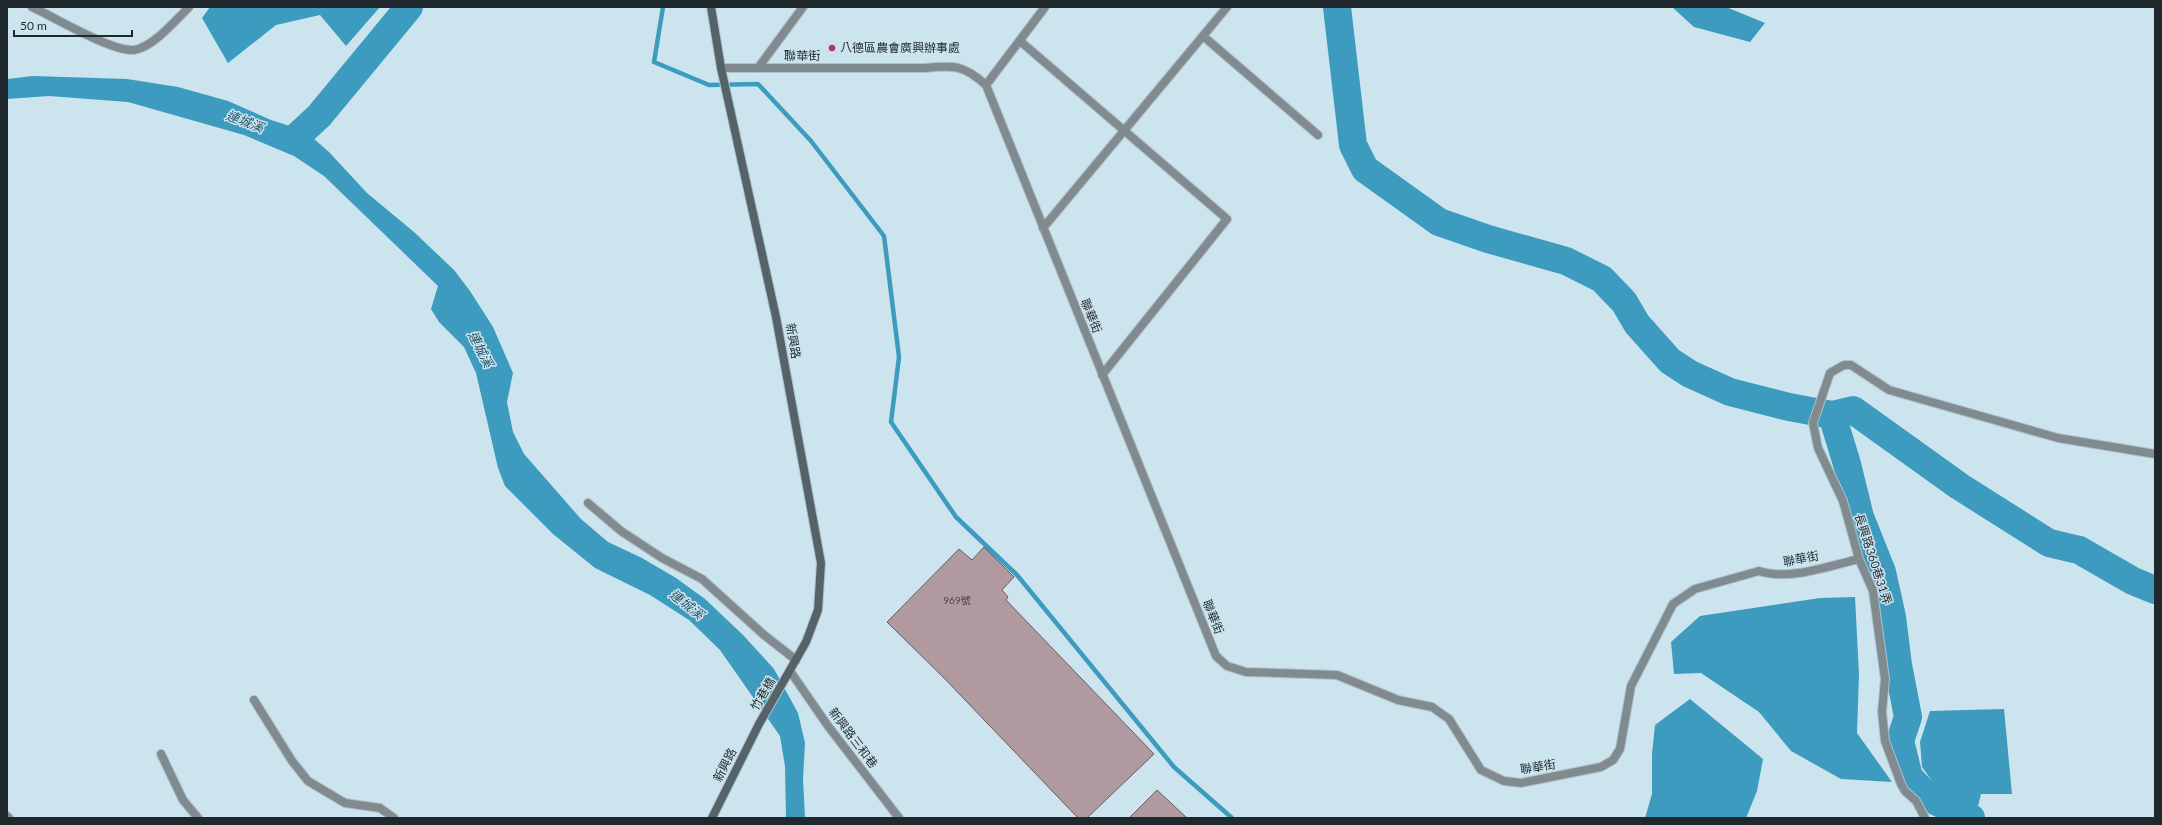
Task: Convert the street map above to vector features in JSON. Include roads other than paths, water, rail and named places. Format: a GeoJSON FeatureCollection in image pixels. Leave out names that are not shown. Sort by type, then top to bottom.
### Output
{"type":"FeatureCollection","features":[{"type":"Feature","properties":{"kind":"street"},"geometry":{"type":"LineString","coordinates":[[32,7],[116,48],[133,50],[144,46],[165,31],[189,7]]}},
{"type":"Feature","properties":{"kind":"street","name":"新興路"},"geometry":{"type":"LineString","coordinates":[[711,7],[727,95],[776,317],[821,562],[818,610],[806,642],[789,674]]}},
{"type":"Feature","properties":{"kind":"street"},"geometry":{"type":"LineString","coordinates":[[758,68],[803,7]]}},
{"type":"Feature","properties":{"kind":"street"},"geometry":{"type":"LineString","coordinates":[[986,85],[1045,7]]}},
{"type":"Feature","properties":{"kind":"street"},"geometry":{"type":"LineString","coordinates":[[1043,228],[1227,7]]}},
{"type":"Feature","properties":{"kind":"street"},"geometry":{"type":"LineString","coordinates":[[1203,36],[1318,135]]}},
{"type":"Feature","properties":{"kind":"street"},"geometry":{"type":"LineString","coordinates":[[1020,41],[1226,219],[1102,375]]}},
{"type":"Feature","properties":{"kind":"street","name":"聯華街"},"geometry":{"type":"LineString","coordinates":[[722,71],[758,68],[926,68],[953,65],[975,74],[986,85],[1216,656],[1227,666],[1246,672],[1337,675],[1398,700],[1432,707],[1449,719],[1481,770],[1504,781],[1521,783],[1601,767],[1613,760],[1620,749],[1631,686],[1673,604],[1695,589],[1759,571],[1767,574],[1788,575],[1859,559]]}},
{"type":"Feature","properties":{"kind":"street","name":"長興路360巷31弄"},"geometry":{"type":"LineString","coordinates":[[1925,818],[1916,801],[1905,791],[1901,784],[1885,740],[1882,712],[1885,679],[1878,613],[1873,591],[1859,559],[1843,501],[1818,448],[1813,423],[1822,392],[1830,373],[1844,365],[1851,366],[1889,390],[2058,438],[2155,454]]}},
{"type":"Feature","properties":{"kind":"street"},"geometry":{"type":"LineString","coordinates":[[588,503],[621,531],[662,558],[702,579],[764,635],[796,660]]}},
{"type":"Feature","properties":{"kind":"street","name":"竹巷橋"},"geometry":{"type":"LineString","coordinates":[[759,724],[789,674]]}},
{"type":"Feature","properties":{"kind":"street","name":"新興路三和巷"},"geometry":{"type":"LineString","coordinates":[[789,674],[899,818]]}},
{"type":"Feature","properties":{"kind":"street"},"geometry":{"type":"LineString","coordinates":[[254,700],[292,761],[308,781],[345,803],[380,808],[394,818]]}},
{"type":"Feature","properties":{"kind":"street","name":"新興路"},"geometry":{"type":"LineString","coordinates":[[712,818],[759,724]]}},
{"type":"Feature","properties":{"kind":"street"},"geometry":{"type":"LineString","coordinates":[[161,754],[183,800],[198,818]]}},
{"type":"Feature","properties":{"kind":"water"},"geometry":{"type":"Polygon","coordinates":[[[210,7],[380,7],[346,46],[320,15],[276,25],[228,63],[202,18],[210,7]]]}},
{"type":"Feature","properties":{"kind":"water"},"geometry":{"type":"Polygon","coordinates":[[[1672,7],[1726,7],[1765,23],[1750,42],[1694,27],[1672,7]]]}},
{"type":"Feature","properties":{"kind":"water","name":"連城溪"},"geometry":{"type":"Polygon","coordinates":[[[33,76],[127,79],[178,87],[228,101],[271,120],[305,131],[329,152],[367,193],[414,232],[454,270],[470,291],[493,327],[513,373],[507,402],[513,432],[524,454],[581,519],[608,542],[642,558],[676,578],[705,599],[743,635],[774,669],[798,713],[805,743],[803,779],[805,818],[786,818],[785,766],[780,736],[720,650],[689,620],[650,595],[595,568],[553,534],[505,486],[498,468],[476,373],[464,347],[439,322],[431,309],[438,286],[324,176],[294,156],[244,135],[128,102],[49,96],[7,99],[7,79],[33,76]]]}},
{"type":"Feature","properties":{"kind":"water"},"geometry":{"type":"Polygon","coordinates":[[[1855,597],[1859,674],[1857,733],[1892,782],[1841,779],[1791,751],[1759,712],[1701,673],[1674,674],[1671,642],[1700,616],[1820,598],[1855,597]]]}},
{"type":"Feature","properties":{"kind":"water"},"geometry":{"type":"Polygon","coordinates":[[[1690,699],[1763,759],[1757,791],[1746,818],[1645,818],[1652,794],[1652,754],[1655,725],[1690,699]]]}},
{"type":"Feature","properties":{"kind":"water"},"geometry":{"type":"Polygon","coordinates":[[[2004,709],[2012,794],[1981,794],[1978,806],[1937,788],[1922,767],[1920,742],[1930,711],[2004,709]]]}},
{"type":"Feature","properties":{"kind":"waterway"},"geometry":{"type":"LineString","coordinates":[[293,140],[319,116],[409,7]]}},
{"type":"Feature","properties":{"kind":"waterway"},"geometry":{"type":"LineString","coordinates":[[663,7],[654,62],[709,85],[758,84],[811,141],[884,236],[899,357],[891,422],[956,517],[1017,575],[1174,767],[1232,818]]}},
{"type":"Feature","properties":{"kind":"waterway"},"geometry":{"type":"LineString","coordinates":[[1337,7],[1353,145],[1365,169],[1439,222],[1488,239],[1566,261],[1602,279],[1624,302],[1637,324],[1670,361],[1690,374],[1730,392],[1789,407],[1832,415],[1847,464],[1860,517],[1882,572],[1892,617],[1898,665],[1908,717],[1900,741],[1909,777],[1929,798],[1971,818]]}},
{"type":"Feature","properties":{"kind":"waterway"},"geometry":{"type":"LineString","coordinates":[[1832,415],[1853,410],[1959,486],[2049,543],[2079,550],[2133,581],[2155,590]]}},
{"type":"Feature","properties":{"kind":"place","name":"八德區農會廣興辦事處"},"geometry":{"type":"Point","coordinates":[832,48]}}]}
